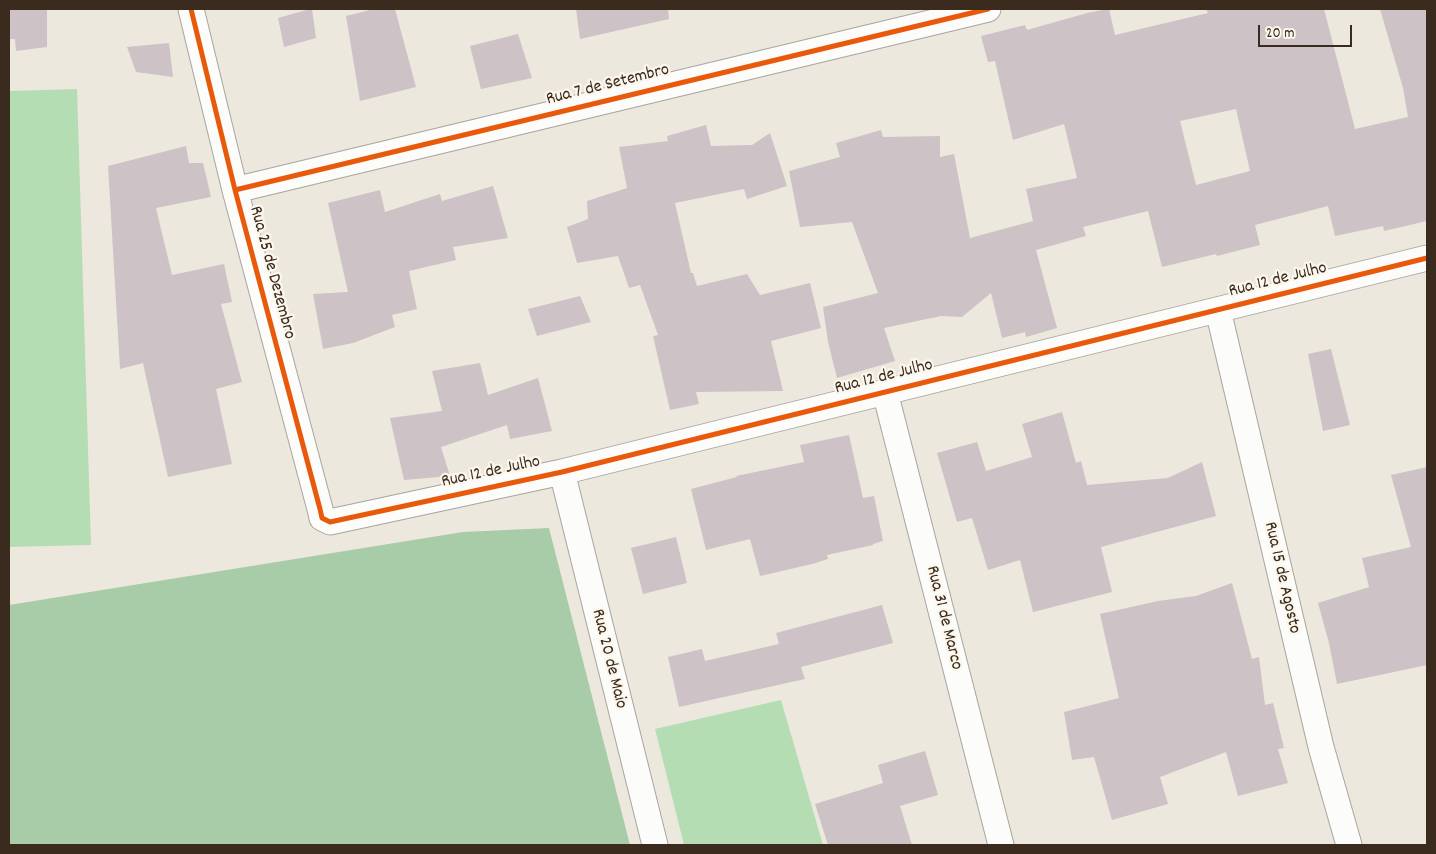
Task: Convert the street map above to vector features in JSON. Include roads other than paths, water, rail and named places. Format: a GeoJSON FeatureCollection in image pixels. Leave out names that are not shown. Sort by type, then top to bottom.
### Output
{"type":"FeatureCollection","features":[{"type":"Feature","properties":{"kind":"street","name":"Rua 25 de Dezembro"},"geometry":{"type":"LineString","coordinates":[[191,9],[235,190],[322,518],[330,522],[346,518]]}},
{"type":"Feature","properties":{"kind":"street","name":"Rua 7 de Setembro"},"geometry":{"type":"LineString","coordinates":[[235,190],[988,9]]}},
{"type":"Feature","properties":{"kind":"street","name":"Rua 12 de Julho"},"geometry":{"type":"LineString","coordinates":[[346,518],[562,472],[1427,258]]}},
{"type":"Feature","properties":{"kind":"street","name":"Rua 15 de Agosto"},"geometry":{"type":"LineString","coordinates":[[1218,310],[1321,747],[1348,845]]}},
{"type":"Feature","properties":{"kind":"street","name":"Rua 31 de Marco"},"geometry":{"type":"LineString","coordinates":[[885,392],[1001,845]]}},
{"type":"Feature","properties":{"kind":"street","name":"Rua 20 de Maio"},"geometry":{"type":"LineString","coordinates":[[562,472],[655,845]]}}]}
